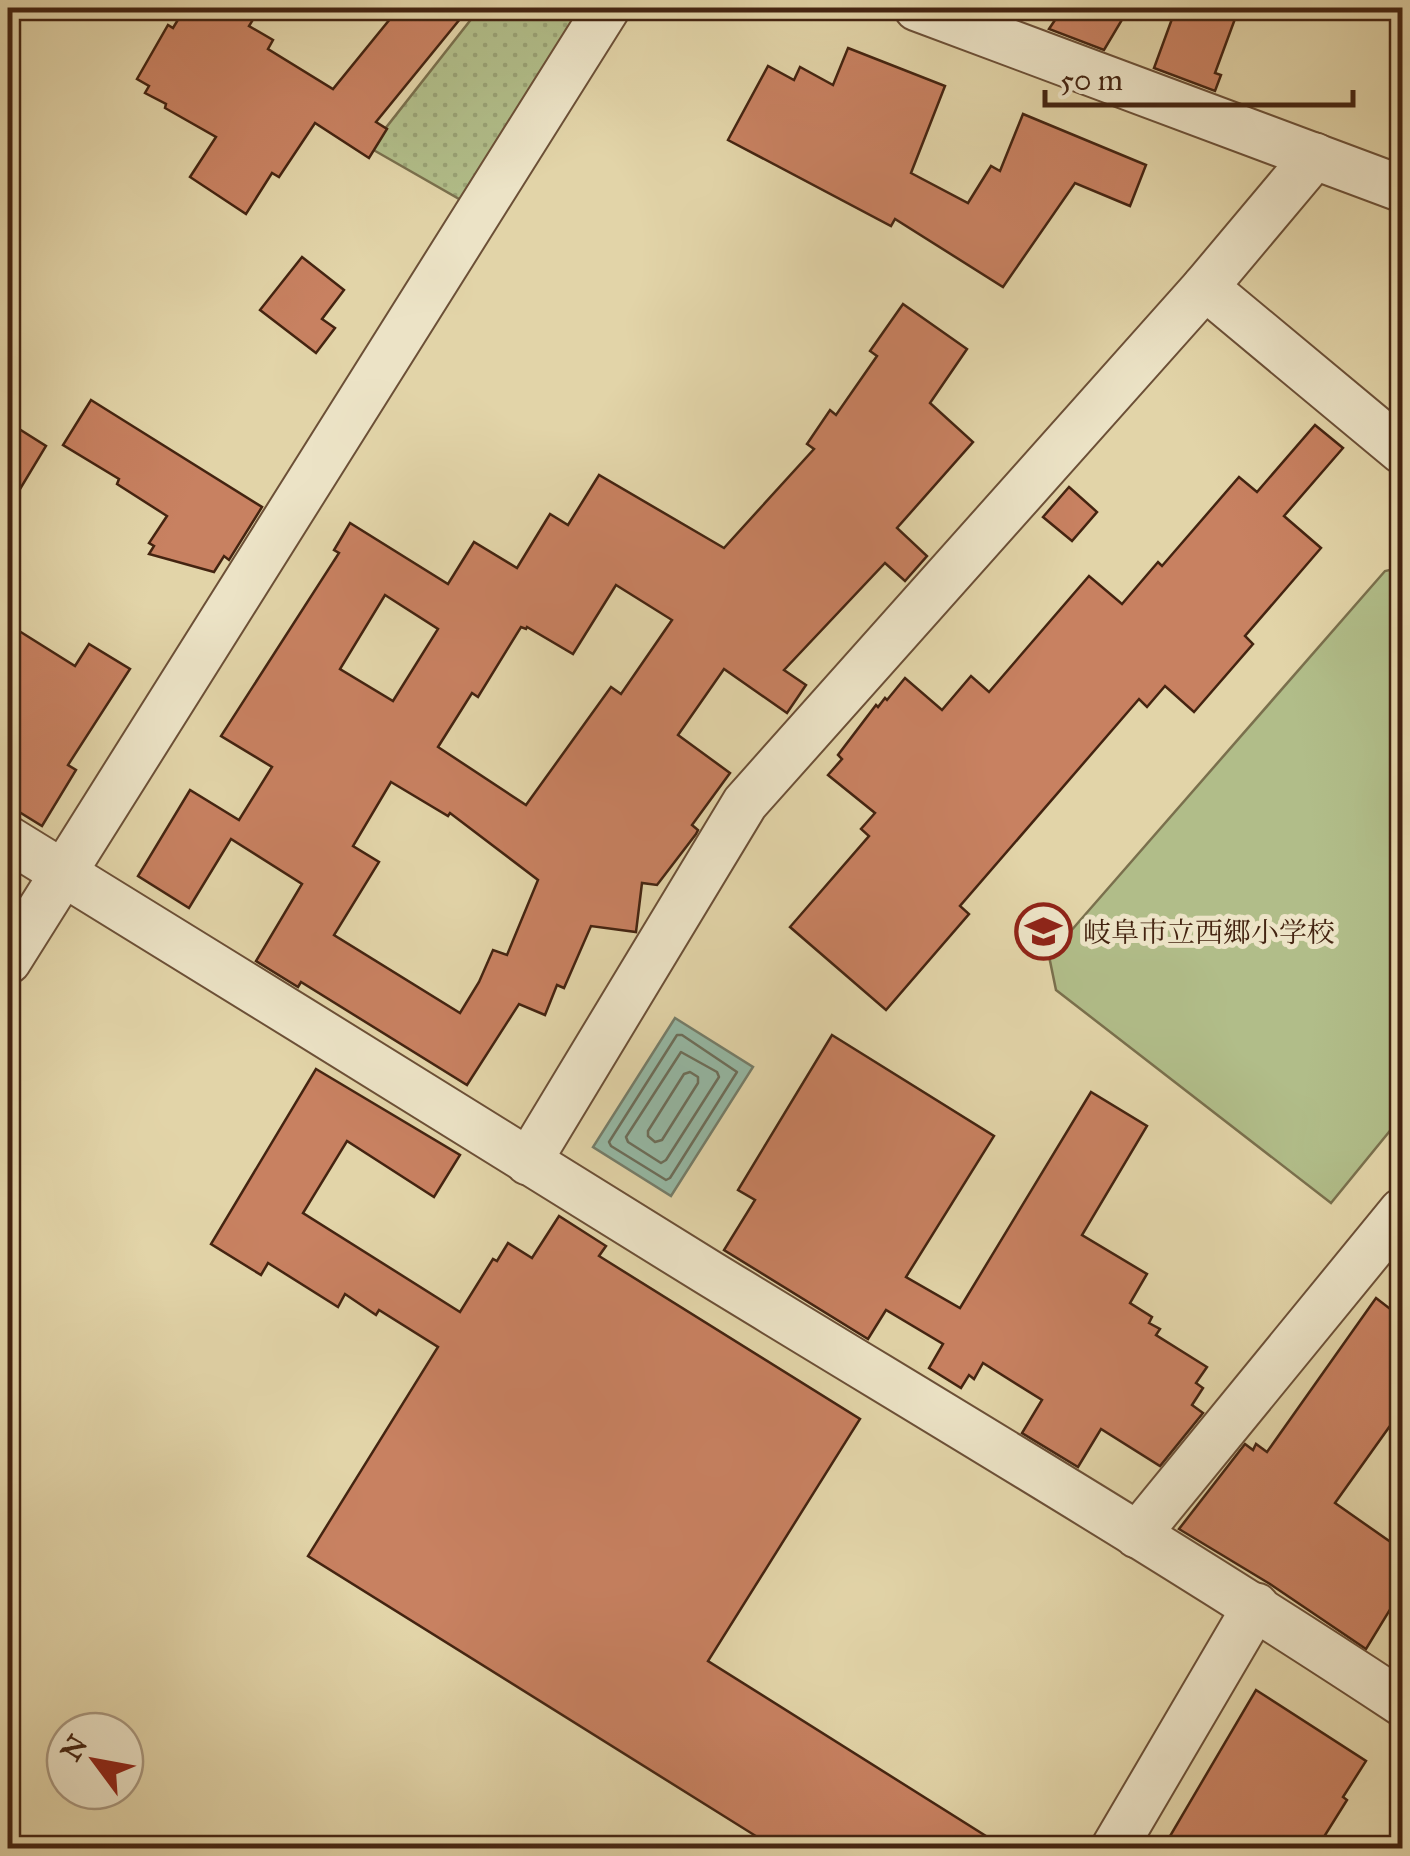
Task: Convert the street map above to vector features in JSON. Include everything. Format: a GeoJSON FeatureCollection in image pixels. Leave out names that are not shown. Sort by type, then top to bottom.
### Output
{"type":"FeatureCollection","features":[{"type":"Feature","properties":{"kind":"street"},"geometry":{"type":"LineString","coordinates":[[8,962],[607,8]]}},
{"type":"Feature","properties":{"kind":"street"},"geometry":{"type":"LineString","coordinates":[[918,8],[1402,189]]}},
{"type":"Feature","properties":{"kind":"street"},"geometry":{"type":"LineString","coordinates":[[528,1162],[745,802],[1206,287],[1315,156]]}},
{"type":"Feature","properties":{"kind":"street"},"geometry":{"type":"LineString","coordinates":[[1206,287],[1402,450]]}},
{"type":"Feature","properties":{"kind":"street"},"geometry":{"type":"LineString","coordinates":[[8,839],[1256,1606],[1402,1703]]}},
{"type":"Feature","properties":{"kind":"street"},"geometry":{"type":"LineString","coordinates":[[1137,1535],[1402,1210]]}},
{"type":"Feature","properties":{"kind":"street"},"geometry":{"type":"LineString","coordinates":[[1114,1848],[1256,1606]]}},
{"type":"Feature","properties":{"kind":"shaded area"},"geometry":{"type":"Polygon","coordinates":[[[480,8],[581,8],[461,200],[370,148],[480,8]]]}},
{"type":"Feature","properties":{"kind":"shaded area"},"geometry":{"type":"Polygon","coordinates":[[[1402,567],[1402,1116],[1331,1203],[1056,990],[1049,956],[1385,571],[1402,567]]]}},
{"type":"Feature","properties":{"kind":"water"},"geometry":{"type":"Polygon","coordinates":[[[675,1018],[753,1067],[671,1196],[593,1147],[675,1018]]]}},
{"type":"Feature","properties":{"kind":"building"},"geometry":{"type":"Polygon","coordinates":[[[185,8],[260,8],[249,26],[273,40],[268,49],[333,89],[399,8],[469,8],[376,122],[387,129],[369,158],[315,123],[279,177],[272,173],[246,214],[190,177],[216,137],[165,108],[166,104],[145,93],[149,86],[137,79],[168,25],[173,28],[185,8]]]}},
{"type":"Feature","properties":{"kind":"building"},"geometry":{"type":"Polygon","coordinates":[[[1063,8],[1129,8],[1104,50],[1049,29],[1063,8]]]}},
{"type":"Feature","properties":{"kind":"building"},"geometry":{"type":"Polygon","coordinates":[[[1176,8],[1239,8],[1215,73],[1221,75],[1215,91],[1154,68],[1176,8]]]}},
{"type":"Feature","properties":{"kind":"building"},"geometry":{"type":"Polygon","coordinates":[[[848,48],[945,86],[911,173],[968,203],[991,166],[1000,171],[1023,114],[1146,165],[1130,206],[1075,183],[1003,287],[895,219],[891,226],[728,140],[768,66],[794,80],[800,67],[833,85],[848,48]]]}},
{"type":"Feature","properties":{"kind":"building"},"geometry":{"type":"Polygon","coordinates":[[[302,257],[344,290],[322,319],[335,328],[316,353],[260,310],[302,257]]]}},
{"type":"Feature","properties":{"kind":"building"},"geometry":{"type":"Polygon","coordinates":[[[903,304],[967,349],[930,403],[973,442],[897,528],[927,556],[905,581],[885,563],[784,670],[806,685],[787,713],[724,669],[678,735],[730,773],[692,825],[698,830],[696,834],[657,885],[642,883],[636,932],[591,926],[564,988],[557,985],[545,1015],[519,1004],[467,1085],[301,982],[298,987],[256,961],[302,884],[231,839],[189,908],[138,876],[190,790],[239,820],[272,767],[221,736],[339,553],[334,550],[350,523],[448,584],[474,542],[517,568],[550,514],[568,525],[599,475],[724,548],[814,449],[807,444],[830,410],[836,415],[877,356],[870,351],[903,304]],[[616,585],[573,654],[521,627],[478,697],[472,693],[438,747],[526,805],[611,687],[621,694],[672,620],[616,585]],[[385,595],[340,669],[393,701],[438,629],[385,595]],[[391,782],[353,846],[379,862],[334,935],[460,1013],[493,950],[507,955],[538,880],[450,813],[448,816],[391,782]]]}},
{"type":"Feature","properties":{"kind":"building"},"geometry":{"type":"Polygon","coordinates":[[[91,400],[262,507],[229,560],[224,556],[214,572],[149,554],[154,546],[149,543],[167,516],[117,484],[119,479],[63,445],[91,400]]]}},
{"type":"Feature","properties":{"kind":"building"},"geometry":{"type":"Polygon","coordinates":[[[8,422],[46,446],[8,509],[8,422]]]}},
{"type":"Feature","properties":{"kind":"building"},"geometry":{"type":"Polygon","coordinates":[[[1315,425],[1343,448],[1284,516],[1321,548],[1245,636],[1253,644],[1194,712],[1165,686],[1147,707],[1139,699],[960,906],[969,914],[886,1010],[790,927],[869,836],[861,829],[875,813],[828,775],[842,759],[838,755],[876,705],[887,700],[905,678],[942,710],[971,676],[989,692],[1089,576],[1122,604],[1158,562],[1162,566],[1239,477],[1257,492],[1315,425]]]}},
{"type":"Feature","properties":{"kind":"building"},"geometry":{"type":"Polygon","coordinates":[[[1069,487],[1097,512],[1072,541],[1043,517],[1069,487]]]}},
{"type":"Feature","properties":{"kind":"building"},"geometry":{"type":"Polygon","coordinates":[[[8,624],[75,666],[89,644],[130,669],[68,765],[76,770],[42,826],[8,805],[8,624]]]}},
{"type":"Feature","properties":{"kind":"building"},"geometry":{"type":"Polygon","coordinates":[[[832,1035],[994,1136],[906,1277],[960,1308],[1091,1092],[1147,1126],[1082,1235],[1147,1274],[1130,1303],[1152,1317],[1149,1323],[1160,1329],[1156,1335],[1207,1367],[1196,1383],[1203,1388],[1192,1405],[1203,1413],[1160,1466],[1101,1429],[1078,1467],[1022,1433],[1042,1400],[983,1363],[974,1379],[969,1375],[961,1388],[929,1368],[943,1344],[886,1310],[868,1339],[724,1250],[755,1200],[738,1190],[832,1035]]]}},
{"type":"Feature","properties":{"kind":"building"},"geometry":{"type":"Polygon","coordinates":[[[316,1069],[460,1155],[434,1197],[347,1141],[303,1213],[460,1312],[493,1259],[497,1261],[508,1243],[532,1258],[559,1216],[606,1246],[599,1256],[860,1419],[708,1661],[1005,1848],[775,1848],[308,1556],[438,1347],[345,1294],[338,1307],[268,1263],[261,1275],[211,1244],[316,1069]]]}},
{"type":"Feature","properties":{"kind":"building"},"geometry":{"type":"Polygon","coordinates":[[[1376,1298],[1402,1318],[1402,1409],[1335,1503],[1402,1550],[1402,1590],[1366,1649],[1179,1529],[1245,1444],[1253,1450],[1256,1444],[1267,1452],[1376,1298]]]}},
{"type":"Feature","properties":{"kind":"building"},"geometry":{"type":"Polygon","coordinates":[[[1256,1690],[1366,1761],[1343,1797],[1347,1800],[1317,1848],[1163,1848],[1256,1690]]]}},
{"type":"Feature","properties":{"kind":"place","name":"岐阜市立西郷小学校"},"geometry":{"type":"Point","coordinates":[1044,932]}}]}
